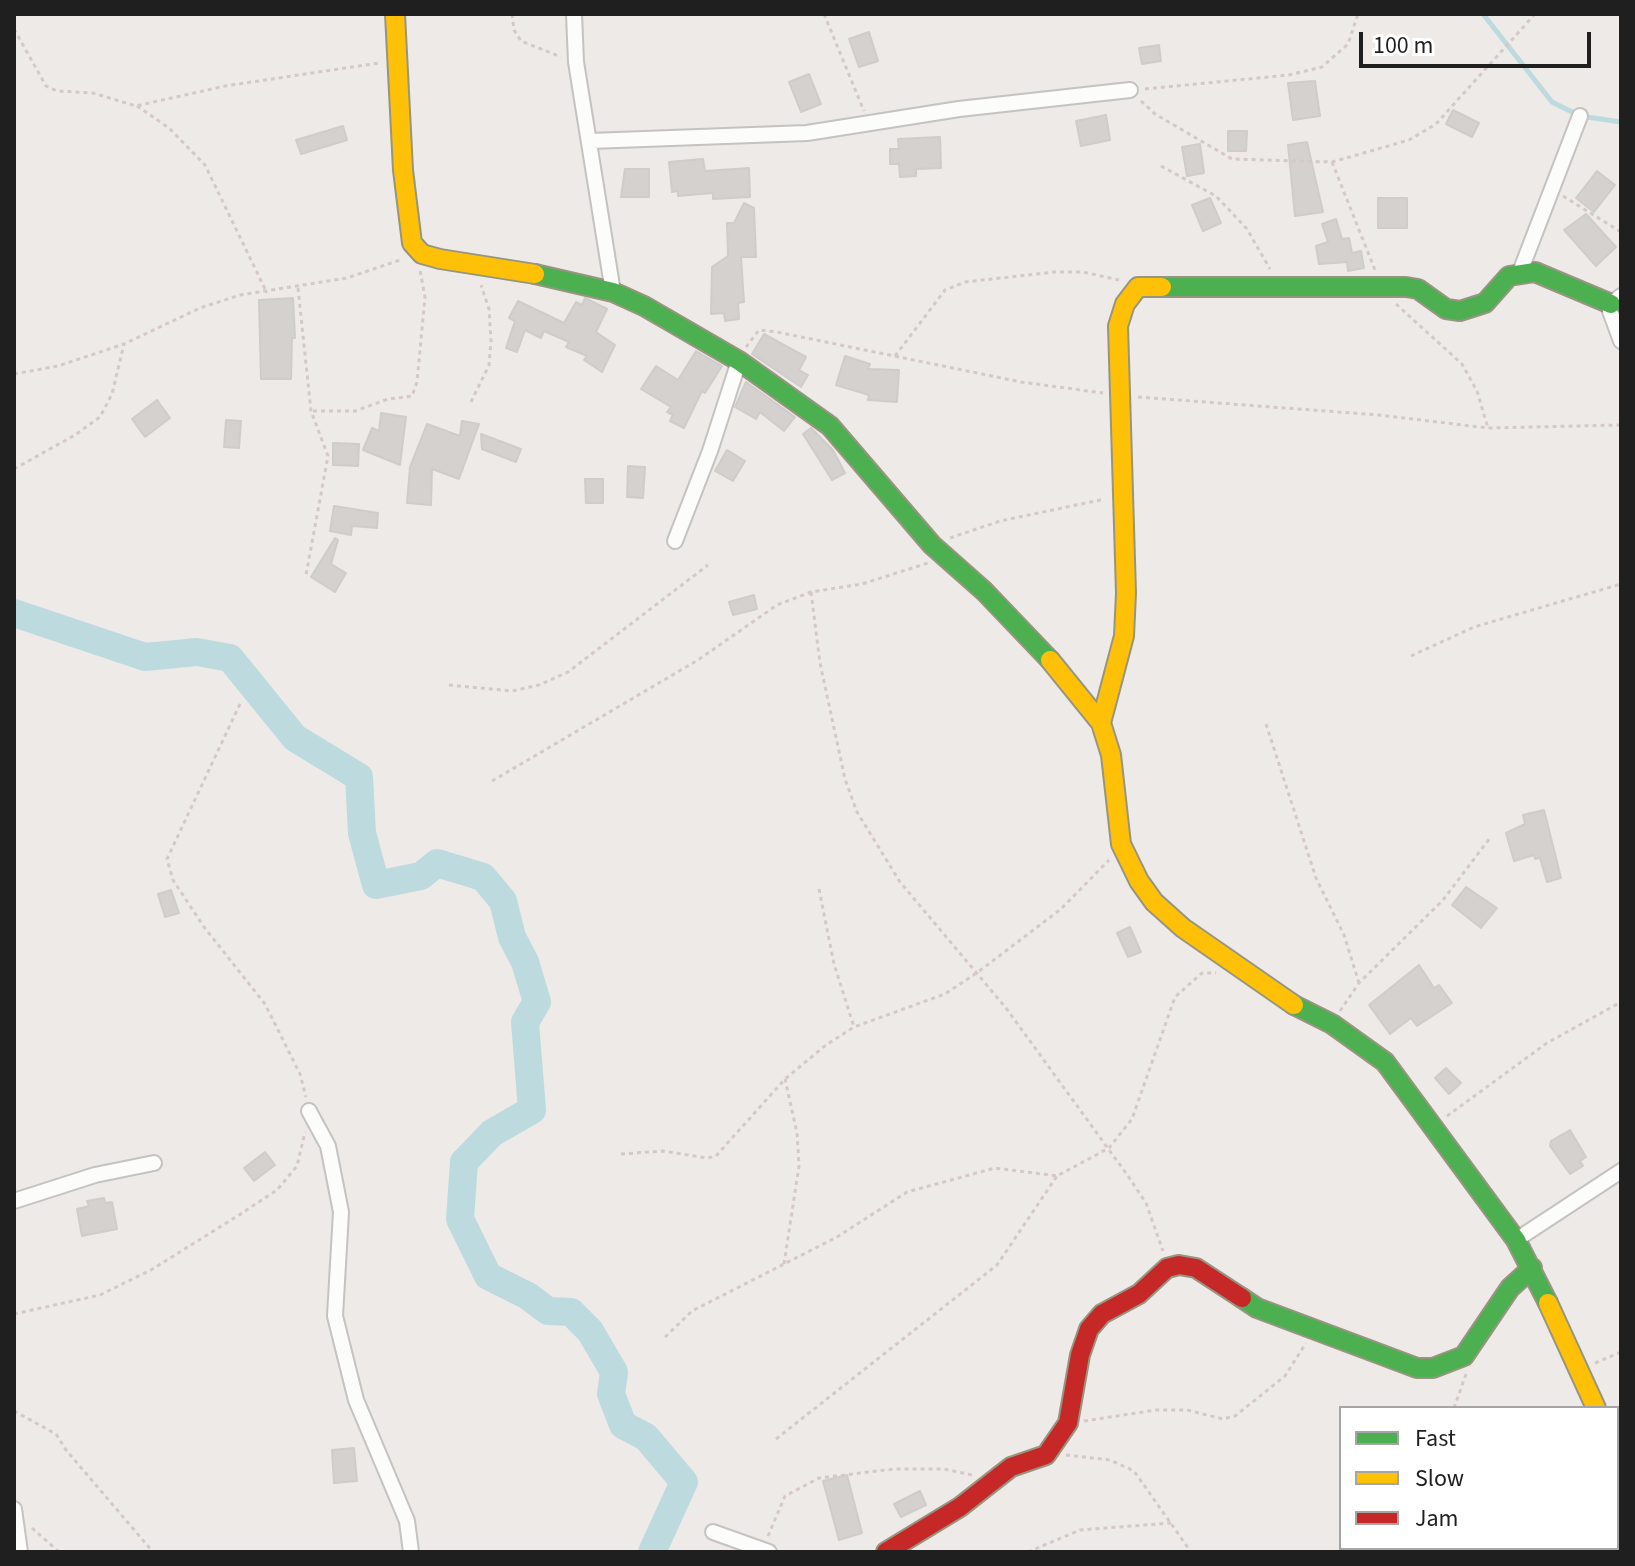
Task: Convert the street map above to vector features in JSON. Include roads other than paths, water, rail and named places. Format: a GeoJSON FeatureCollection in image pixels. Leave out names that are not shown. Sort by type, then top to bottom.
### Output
{"type":"FeatureCollection","features":[{"type":"Feature","properties":{"kind":"street"},"geometry":{"type":"LineString","coordinates":[[395,14],[408,226],[418,255],[520,269],[613,292],[644,306],[739,361],[830,426],[932,545],[1066,677],[1101,723],[1111,755],[1121,844],[1139,881],[1154,902],[1183,928],[1285,1001],[1332,1024],[1385,1062],[1435,1126],[1483,1199],[1516,1240],[1581,1369],[1595,1406]]}},
{"type":"Feature","properties":{"kind":"street"},"geometry":{"type":"LineString","coordinates":[[574,14],[576,62],[613,292]]}},
{"type":"Feature","properties":{"kind":"street"},"geometry":{"type":"LineString","coordinates":[[590,141],[733,137],[870,125],[959,109],[1130,90]]}},
{"type":"Feature","properties":{"kind":"street"},"geometry":{"type":"LineString","coordinates":[[1520,272],[1580,116]]}},
{"type":"Feature","properties":{"kind":"street"},"geometry":{"type":"LineString","coordinates":[[1101,723],[1124,636],[1118,326],[1125,304],[1138,287],[1383,286],[1418,289],[1446,309],[1460,311],[1485,303],[1501,283],[1520,272],[1535,272],[1616,300],[1610,311],[1621,341]]}},
{"type":"Feature","properties":{"kind":"street"},"geometry":{"type":"LineString","coordinates":[[675,541],[710,451],[739,361]]}},
{"type":"Feature","properties":{"kind":"street"},"geometry":{"type":"LineString","coordinates":[[309,1111],[328,1146],[341,1212],[335,1316],[356,1400],[407,1521],[411,1552]]}},
{"type":"Feature","properties":{"kind":"street"},"geometry":{"type":"LineString","coordinates":[[14,1201],[95,1175],[154,1163]]}},
{"type":"Feature","properties":{"kind":"street"},"geometry":{"type":"LineString","coordinates":[[1516,1240],[1621,1171]]}},
{"type":"Feature","properties":{"kind":"street"},"geometry":{"type":"LineString","coordinates":[[886,1552],[960,1507],[991,1479],[1024,1461],[1046,1455],[1068,1423],[1080,1355],[1089,1329],[1102,1314],[1139,1294],[1167,1268],[1179,1265],[1196,1268],[1257,1308],[1417,1368],[1451,1364],[1474,1345],[1510,1288],[1532,1268]]}},
{"type":"Feature","properties":{"kind":"street"},"geometry":{"type":"LineString","coordinates":[[14,1511],[20,1552]]}},
{"type":"Feature","properties":{"kind":"street"},"geometry":{"type":"LineString","coordinates":[[713,1532],[766,1551]]}},
{"type":"Feature","properties":{"kind":"waterway"},"geometry":{"type":"LineString","coordinates":[[1483,14],[1552,102],[1580,116],[1621,122]]}},
{"type":"Feature","properties":{"kind":"waterway"},"geometry":{"type":"LineString","coordinates":[[14,613],[145,657],[197,652],[230,658],[295,738],[359,777],[362,833],[376,885],[421,876],[437,863],[483,877],[503,901],[512,937],[525,962],[537,1002],[525,1022],[532,1110],[492,1133],[464,1162],[460,1219],[488,1276],[528,1296],[548,1311],[571,1312],[590,1331],[614,1372],[611,1394],[623,1425],[646,1437],[684,1482],[652,1552]]}}]}
